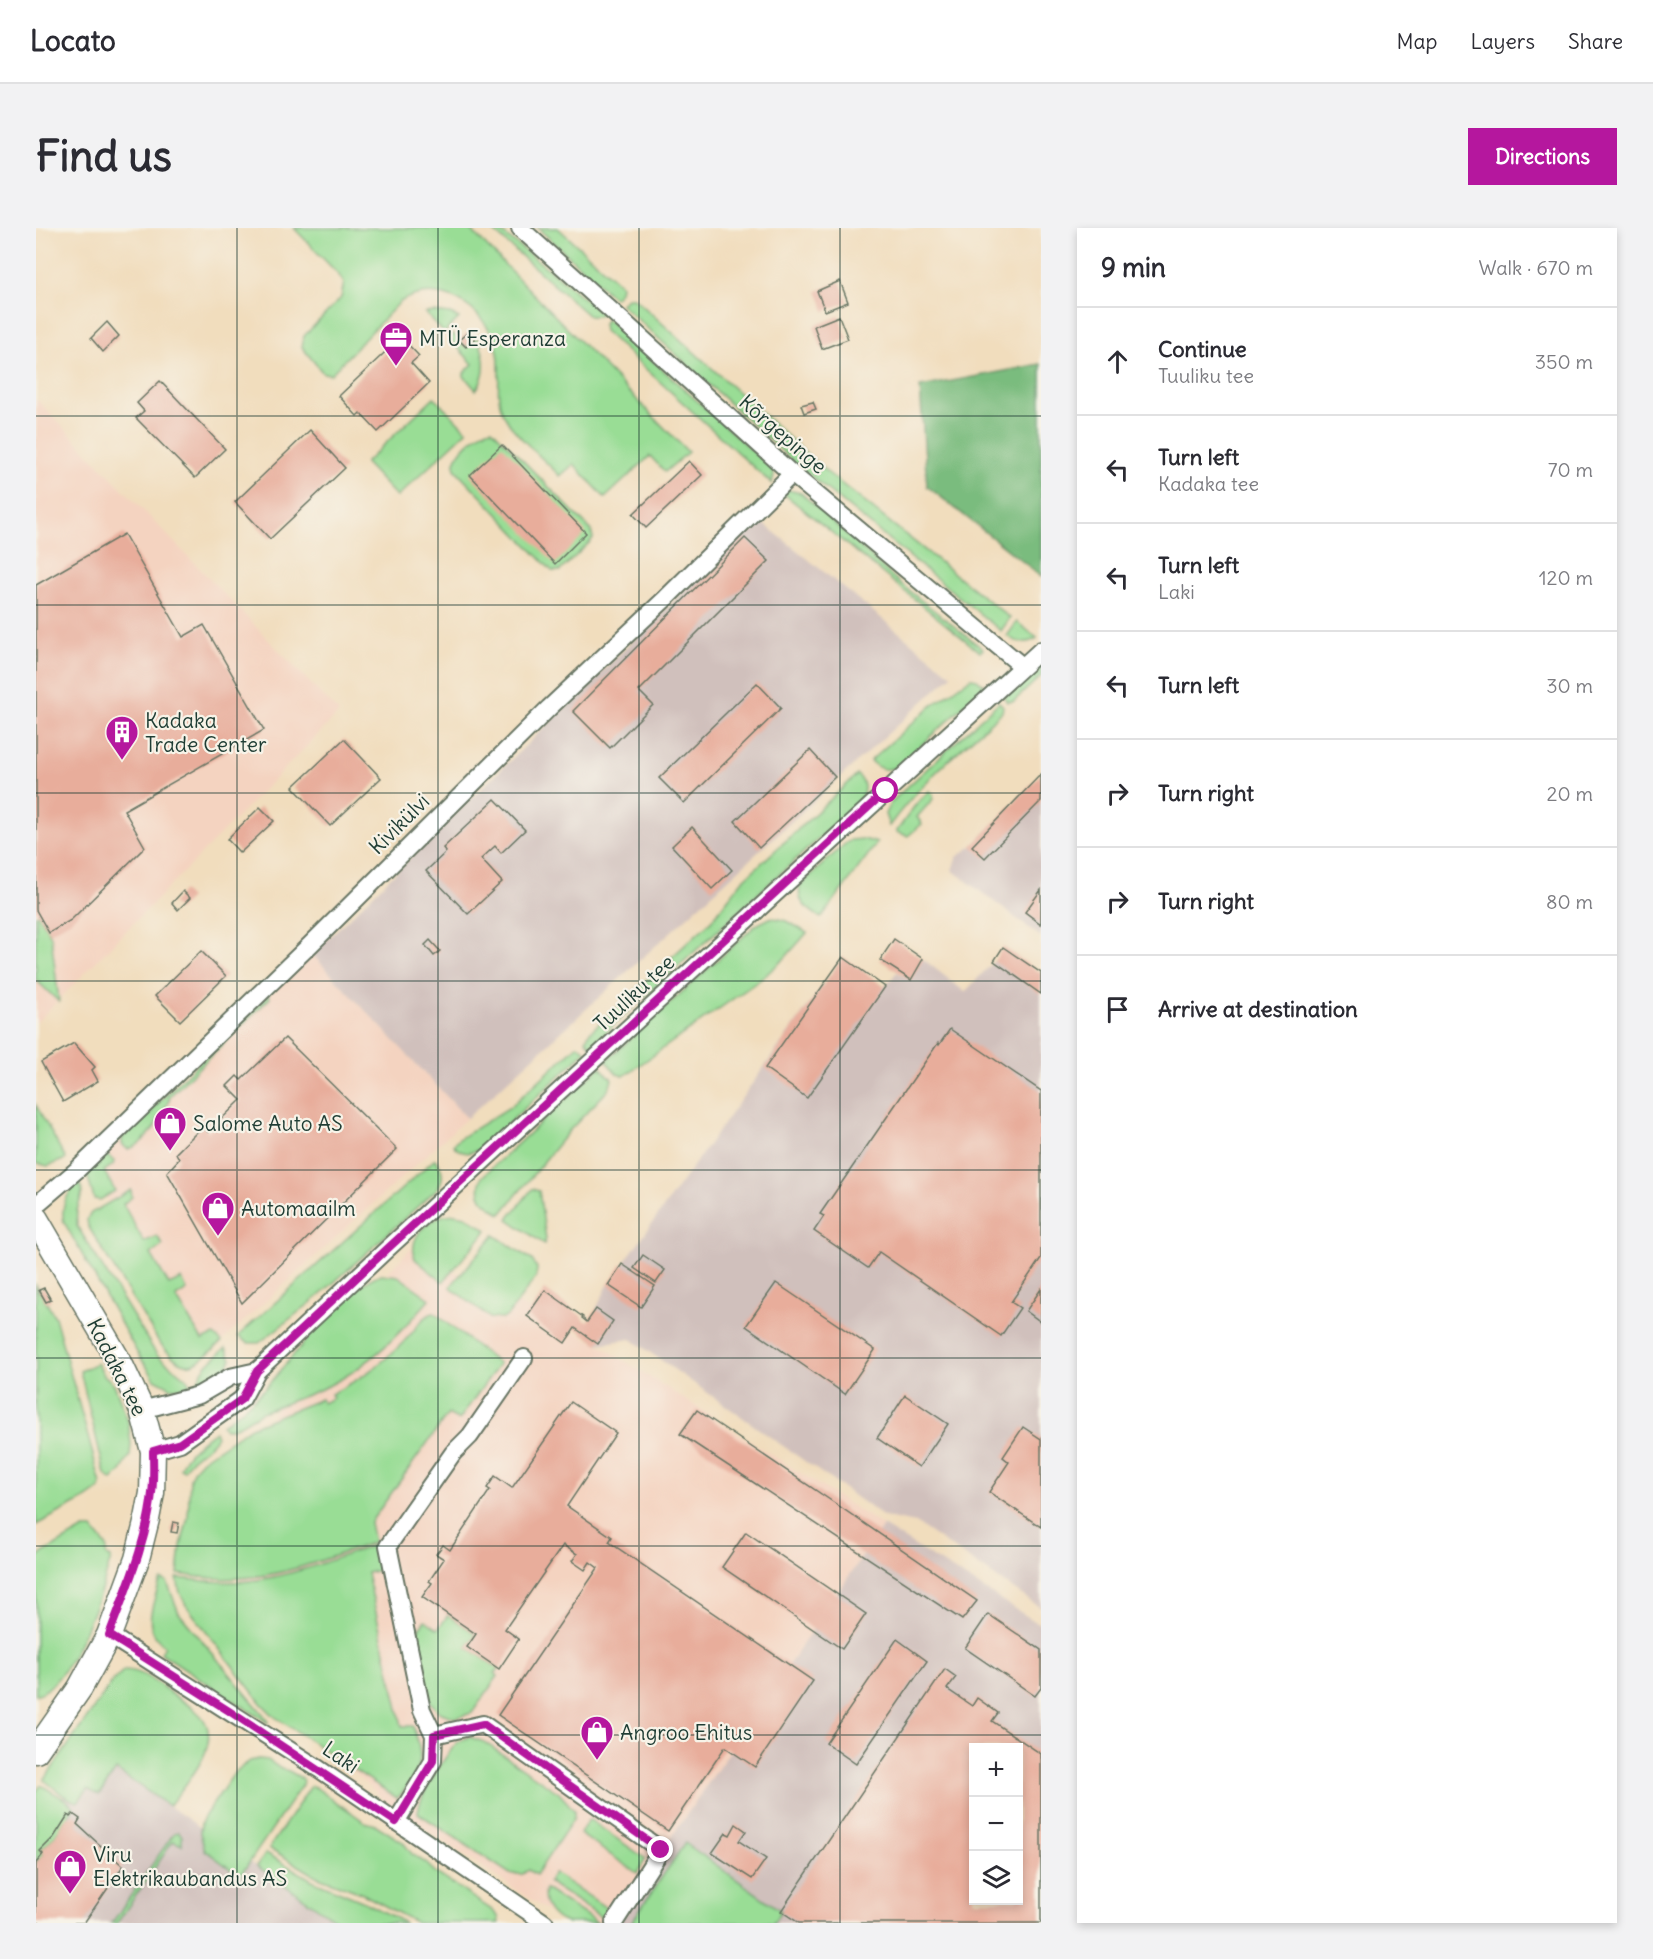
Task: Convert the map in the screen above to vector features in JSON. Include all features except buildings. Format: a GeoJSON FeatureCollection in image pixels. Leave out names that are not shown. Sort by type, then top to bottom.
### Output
{"type":"FeatureCollection","features":[{"type":"Feature","properties":{"kind":"main road","name":"Kadaka tee"},"geometry":{"type":"LineString","coordinates":[[36,1219],[120,1363],[142,1410],[153,1451],[152,1492],[147,1519],[136,1559],[109,1635],[80,1689],[36,1751]]}},
{"type":"Feature","properties":{"kind":"street","name":"Kõrgepinge"},"geometry":{"type":"LineString","coordinates":[[520,228],[792,474],[1022,666]]}},
{"type":"Feature","properties":{"kind":"street","name":"Kivikülvi"},"geometry":{"type":"LineString","coordinates":[[36,1205],[77,1170],[310,945],[549,708],[666,598],[792,474]]}},
{"type":"Feature","properties":{"kind":"street","name":"Tuuliku tee"},"geometry":{"type":"LineString","coordinates":[[153,1451],[180,1443],[242,1399],[257,1371],[394,1242],[1041,650]]}},
{"type":"Feature","properties":{"kind":"street"},"geometry":{"type":"LineString","coordinates":[[396,1822],[433,1761],[434,1735],[422,1710],[388,1546],[453,1453],[470,1436],[524,1358]]}},
{"type":"Feature","properties":{"kind":"street","name":"Tuuliku tee"},"geometry":{"type":"LineString","coordinates":[[142,1410],[199,1395],[230,1377],[257,1371]]}},
{"type":"Feature","properties":{"kind":"street","name":"Laki"},"geometry":{"type":"LineString","coordinates":[[109,1635],[229,1711],[545,1923]]}},
{"type":"Feature","properties":{"kind":"street"},"geometry":{"type":"LineString","coordinates":[[434,1735],[483,1724],[661,1850],[614,1923]]}},
{"type":"Feature","properties":{"kind":"shaded area","name":"Kadaka Trade Center"},"geometry":{"type":"Polygon","coordinates":[[[36,399],[339,713],[36,1023],[36,399]]]}},
{"type":"Feature","properties":{"kind":"shaded area"},"geometry":{"type":"Polygon","coordinates":[[[758,519],[952,675],[467,1118],[312,954],[758,519]]]}},
{"type":"Feature","properties":{"kind":"shaded area"},"geometry":{"type":"Polygon","coordinates":[[[1041,774],[1041,937],[952,870],[957,857],[972,846],[1041,774]]]}},
{"type":"Feature","properties":{"kind":"shaded area"},"geometry":{"type":"Polygon","coordinates":[[[312,954],[467,1118],[199,1362],[90,1169],[312,954]]]}},
{"type":"Feature","properties":{"kind":"shaded area"},"geometry":{"type":"Polygon","coordinates":[[[843,957],[885,987],[897,972],[911,980],[923,959],[965,992],[994,961],[1041,994],[1041,1608],[916,1523],[884,1517],[631,1339],[598,1344],[613,1321],[596,1309],[608,1285],[843,957]]]}},
{"type":"Feature","properties":{"kind":"shaded area"},"geometry":{"type":"Polygon","coordinates":[[[410,1249],[598,1344],[883,1526],[613,1923],[565,1923],[393,1807],[360,1778],[323,1742],[265,1654],[239,1573],[255,1451],[285,1389],[318,1347],[410,1249]]]}},
{"type":"Feature","properties":{"kind":"shaded area"},"geometry":{"type":"Polygon","coordinates":[[[883,1526],[1041,1625],[1041,1923],[613,1923],[883,1526]]]}},
{"type":"Feature","properties":{"kind":"shaded area"},"geometry":{"type":"Polygon","coordinates":[[[93,1754],[340,1923],[36,1923],[36,1836],[93,1754]]]}},
{"type":"Feature","properties":{"kind":"green space"},"geometry":{"type":"Polygon","coordinates":[[[294,228],[469,228],[688,452],[665,472],[650,456],[605,498],[574,464],[560,476],[512,428],[502,411],[499,396],[499,356],[491,333],[471,309],[445,295],[430,293],[415,295],[400,302],[331,374],[323,373],[302,347],[304,336],[341,298],[344,283],[294,228]]]}},
{"type":"Feature","properties":{"kind":"green space"},"geometry":{"type":"Polygon","coordinates":[[[490,228],[496,228],[601,313],[598,316],[589,316],[490,228]]]}},
{"type":"Feature","properties":{"kind":"green space"},"geometry":{"type":"Polygon","coordinates":[[[538,228],[558,228],[621,285],[620,292],[614,298],[538,228]]]}},
{"type":"Feature","properties":{"kind":"green space"},"geometry":{"type":"Polygon","coordinates":[[[627,298],[634,298],[828,473],[1010,618],[1001,631],[797,465],[621,304],[627,298]]]}},
{"type":"Feature","properties":{"kind":"green space"},"geometry":{"type":"Polygon","coordinates":[[[434,312],[459,318],[444,333],[425,313],[434,312]]]}},
{"type":"Feature","properties":{"kind":"green space"},"geometry":{"type":"Polygon","coordinates":[[[607,319],[771,468],[774,475],[772,484],[604,331],[603,324],[607,319]]]}},
{"type":"Feature","properties":{"kind":"green space"},"geometry":{"type":"Polygon","coordinates":[[[453,334],[466,347],[477,337],[480,344],[484,357],[484,371],[476,390],[464,376],[473,364],[449,338],[453,334]]]}},
{"type":"Feature","properties":{"kind":"green space"},"geometry":{"type":"Polygon","coordinates":[[[1041,364],[1041,576],[927,486],[920,387],[1041,364]]]}},
{"type":"Feature","properties":{"kind":"green space"},"geometry":{"type":"Polygon","coordinates":[[[434,397],[467,431],[397,497],[365,463],[434,397]]]}},
{"type":"Feature","properties":{"kind":"green space"},"geometry":{"type":"Polygon","coordinates":[[[492,429],[591,530],[593,538],[590,542],[560,571],[552,571],[455,469],[457,457],[467,444],[480,434],[492,429]]]}},
{"type":"Feature","properties":{"kind":"green space"},"geometry":{"type":"Polygon","coordinates":[[[788,490],[801,493],[902,585],[983,649],[980,652],[783,493],[788,490]]]}},
{"type":"Feature","properties":{"kind":"green space"},"geometry":{"type":"Polygon","coordinates":[[[1017,622],[1037,638],[1029,642],[1022,642],[1007,636],[1017,622]]]}},
{"type":"Feature","properties":{"kind":"green space"},"geometry":{"type":"Polygon","coordinates":[[[1041,663],[1041,676],[1014,701],[1007,702],[1004,697],[1041,663]]]}},
{"type":"Feature","properties":{"kind":"green space"},"geometry":{"type":"Polygon","coordinates":[[[971,678],[977,679],[985,686],[898,767],[883,769],[870,761],[929,708],[971,678]]]}},
{"type":"Feature","properties":{"kind":"green space"},"geometry":{"type":"Polygon","coordinates":[[[999,702],[1003,706],[1002,712],[928,780],[889,826],[885,814],[891,802],[999,702]]]}},
{"type":"Feature","properties":{"kind":"green space"},"geometry":{"type":"Polygon","coordinates":[[[857,775],[864,788],[859,802],[591,1046],[586,1040],[589,1033],[710,922],[742,881],[857,775]]]}},
{"type":"Feature","properties":{"kind":"green space"},"geometry":{"type":"Polygon","coordinates":[[[929,791],[933,794],[933,799],[917,817],[922,824],[908,836],[896,832],[916,804],[929,791]]]}},
{"type":"Feature","properties":{"kind":"green space"},"geometry":{"type":"Polygon","coordinates":[[[863,839],[877,843],[821,918],[801,901],[800,885],[845,844],[851,840],[863,839]]]}},
{"type":"Feature","properties":{"kind":"green space"},"geometry":{"type":"Polygon","coordinates":[[[38,914],[51,936],[59,1002],[36,980],[36,915],[38,914]]]}},
{"type":"Feature","properties":{"kind":"green space"},"geometry":{"type":"Polygon","coordinates":[[[770,918],[785,921],[807,933],[784,959],[761,979],[624,1076],[617,1074],[606,1061],[756,925],[770,918]]]}},
{"type":"Feature","properties":{"kind":"green space"},"geometry":{"type":"Polygon","coordinates":[[[269,994],[270,998],[170,1096],[160,1120],[147,1136],[134,1147],[127,1149],[122,1144],[124,1136],[269,994]]]}},
{"type":"Feature","properties":{"kind":"green space"},"geometry":{"type":"Polygon","coordinates":[[[578,1045],[586,1051],[481,1149],[466,1153],[459,1151],[453,1145],[460,1138],[510,1107],[578,1045]]]}},
{"type":"Feature","properties":{"kind":"green space"},"geometry":{"type":"Polygon","coordinates":[[[600,1067],[612,1079],[609,1089],[568,1132],[501,1214],[490,1207],[480,1195],[482,1177],[600,1067]]]}},
{"type":"Feature","properties":{"kind":"green space"},"geometry":{"type":"Polygon","coordinates":[[[36,1105],[66,1159],[48,1166],[36,1163],[36,1105]]]}},
{"type":"Feature","properties":{"kind":"green space"},"geometry":{"type":"Polygon","coordinates":[[[108,1156],[114,1161],[113,1165],[104,1171],[115,1191],[100,1200],[94,1199],[87,1174],[103,1157],[108,1156]]]}},
{"type":"Feature","properties":{"kind":"green space"},"geometry":{"type":"Polygon","coordinates":[[[435,1159],[442,1173],[442,1180],[438,1188],[318,1297],[259,1343],[248,1343],[238,1336],[435,1159]]]}},
{"type":"Feature","properties":{"kind":"green space"},"geometry":{"type":"Polygon","coordinates":[[[78,1182],[82,1193],[77,1213],[77,1226],[157,1355],[187,1379],[191,1387],[172,1388],[155,1379],[138,1354],[64,1222],[65,1200],[78,1182]]]}},
{"type":"Feature","properties":{"kind":"green space"},"geometry":{"type":"Polygon","coordinates":[[[532,1189],[539,1191],[546,1239],[544,1244],[508,1219],[532,1189]]]}},
{"type":"Feature","properties":{"kind":"green space"},"geometry":{"type":"Polygon","coordinates":[[[131,1190],[132,1197],[123,1204],[144,1242],[157,1236],[163,1245],[151,1254],[169,1285],[182,1279],[187,1290],[176,1297],[202,1340],[214,1335],[222,1342],[197,1362],[184,1364],[159,1342],[88,1226],[87,1219],[91,1213],[131,1190]]]}},
{"type":"Feature","properties":{"kind":"green space"},"geometry":{"type":"Polygon","coordinates":[[[455,1214],[466,1216],[487,1230],[443,1282],[415,1259],[415,1242],[418,1234],[430,1222],[455,1214]]]}},
{"type":"Feature","properties":{"kind":"green space"},"geometry":{"type":"Polygon","coordinates":[[[494,1235],[532,1260],[537,1268],[536,1277],[503,1319],[490,1318],[450,1287],[494,1235]]]}},
{"type":"Feature","properties":{"kind":"green space"},"geometry":{"type":"Polygon","coordinates":[[[381,1274],[398,1276],[430,1299],[384,1347],[345,1377],[313,1393],[225,1429],[222,1425],[262,1391],[336,1307],[367,1282],[381,1274]]]}},
{"type":"Feature","properties":{"kind":"green space"},"geometry":{"type":"Polygon","coordinates":[[[36,1285],[55,1317],[101,1484],[100,1489],[87,1498],[36,1525],[36,1285]]]}},
{"type":"Feature","properties":{"kind":"green space"},"geometry":{"type":"Polygon","coordinates":[[[434,1313],[499,1364],[459,1420],[448,1414],[370,1523],[374,1542],[308,1565],[273,1574],[231,1579],[178,1574],[181,1546],[188,1517],[190,1478],[202,1460],[251,1427],[321,1399],[323,1403],[333,1398],[331,1394],[383,1361],[424,1319],[434,1313]]]}},
{"type":"Feature","properties":{"kind":"green space"},"geometry":{"type":"Polygon","coordinates":[[[226,1348],[231,1359],[229,1364],[218,1374],[200,1384],[198,1381],[200,1375],[206,1366],[226,1348]]]}},
{"type":"Feature","properties":{"kind":"green space"},"geometry":{"type":"Polygon","coordinates":[[[97,1363],[104,1375],[114,1384],[128,1421],[131,1444],[130,1456],[112,1480],[105,1474],[80,1371],[97,1363]]]}},
{"type":"Feature","properties":{"kind":"green space"},"geometry":{"type":"Polygon","coordinates":[[[215,1431],[217,1436],[214,1441],[191,1460],[184,1470],[180,1468],[190,1452],[215,1431]]]}},
{"type":"Feature","properties":{"kind":"green space"},"geometry":{"type":"Polygon","coordinates":[[[84,1529],[93,1529],[107,1547],[106,1556],[111,1558],[83,1636],[61,1674],[49,1688],[36,1695],[36,1557],[84,1529]]]}},
{"type":"Feature","properties":{"kind":"green space"},"geometry":{"type":"Polygon","coordinates":[[[374,1545],[380,1570],[367,1573],[402,1726],[413,1726],[420,1756],[418,1769],[397,1798],[275,1717],[261,1703],[186,1605],[180,1593],[177,1578],[227,1582],[257,1580],[302,1570],[374,1545]]]}},
{"type":"Feature","properties":{"kind":"green space"},"geometry":{"type":"Polygon","coordinates":[[[162,1580],[167,1582],[179,1613],[268,1720],[268,1723],[161,1653],[165,1646],[153,1632],[150,1617],[162,1580]]]}},
{"type":"Feature","properties":{"kind":"green space"},"geometry":{"type":"Polygon","coordinates":[[[448,1615],[476,1634],[467,1647],[499,1669],[495,1673],[498,1676],[472,1713],[455,1718],[439,1712],[430,1702],[415,1634],[425,1620],[438,1629],[448,1615]]]}},
{"type":"Feature","properties":{"kind":"green space"},"geometry":{"type":"Polygon","coordinates":[[[124,1670],[138,1672],[150,1678],[196,1711],[205,1722],[209,1734],[202,1760],[169,1806],[116,1770],[99,1795],[87,1789],[78,1802],[64,1796],[44,1780],[112,1682],[124,1670]]]}},
{"type":"Feature","properties":{"kind":"green space"},"geometry":{"type":"Polygon","coordinates":[[[470,1737],[484,1742],[559,1793],[574,1810],[574,1818],[536,1875],[528,1870],[523,1874],[510,1874],[418,1813],[427,1787],[446,1757],[457,1743],[470,1737]]]}},
{"type":"Feature","properties":{"kind":"green space"},"geometry":{"type":"Polygon","coordinates":[[[268,1760],[303,1779],[302,1785],[240,1876],[205,1850],[200,1833],[201,1823],[235,1772],[250,1761],[268,1760]]]}},
{"type":"Feature","properties":{"kind":"green space"},"geometry":{"type":"Polygon","coordinates":[[[41,1785],[74,1807],[54,1837],[40,1851],[43,1854],[36,1863],[36,1792],[41,1785]]]}},
{"type":"Feature","properties":{"kind":"green space"},"geometry":{"type":"Polygon","coordinates":[[[311,1786],[365,1822],[376,1825],[403,1842],[412,1854],[436,1873],[492,1910],[498,1916],[499,1923],[417,1923],[361,1893],[316,1876],[269,1848],[311,1786]]]}},
{"type":"Feature","properties":{"kind":"green space"},"geometry":{"type":"Polygon","coordinates":[[[590,1820],[646,1859],[637,1873],[580,1834],[587,1821],[590,1820]]]}},
{"type":"Feature","properties":{"kind":"green space"},"geometry":{"type":"Polygon","coordinates":[[[179,1832],[182,1836],[182,1845],[173,1841],[117,1923],[112,1923],[174,1833],[179,1832]]]}},
{"type":"Feature","properties":{"kind":"green space"},"geometry":{"type":"Polygon","coordinates":[[[685,1843],[781,1911],[773,1923],[631,1923],[685,1843]]]}},
{"type":"Feature","properties":{"kind":"green space"},"geometry":{"type":"Polygon","coordinates":[[[266,1853],[312,1880],[369,1904],[405,1923],[340,1923],[257,1866],[266,1853]]]}},
{"type":"Feature","properties":{"kind":"green space"},"geometry":{"type":"Polygon","coordinates":[[[554,1873],[611,1911],[607,1921],[548,1882],[554,1873]]]}},
{"type":"Feature","properties":{"kind":"green space"},"geometry":{"type":"Polygon","coordinates":[[[545,1889],[598,1923],[567,1923],[557,1918],[546,1905],[545,1889]]]}},
{"type":"Feature","properties":{"kind":"place","name":"MTÜ Esperanza"},"geometry":{"type":"Point","coordinates":[396,367]}},
{"type":"Feature","properties":{"kind":"place","name":"Kadaka Trade Center"},"geometry":{"type":"Point","coordinates":[122,761]}},
{"type":"Feature","properties":{"kind":"place","name":"Salome Auto AS"},"geometry":{"type":"Point","coordinates":[170,1152]}},
{"type":"Feature","properties":{"kind":"place","name":"Automaailm"},"geometry":{"type":"Point","coordinates":[218,1237]}},
{"type":"Feature","properties":{"kind":"place","name":"Angroo Ehitus"},"geometry":{"type":"Point","coordinates":[597,1761]}},
{"type":"Feature","properties":{"kind":"place","name":"Viru Elektrikaubandus AS"},"geometry":{"type":"Point","coordinates":[70,1895]}},
{"type":"Feature","properties":{"kind":"route"},"geometry":{"type":"LineString","coordinates":[[661,1850],[483,1724],[434,1735],[433,1761],[396,1822],[319,1769],[109,1635],[136,1559],[147,1519],[152,1492],[153,1451],[180,1443],[242,1399],[257,1371],[886,791]]}}]}
